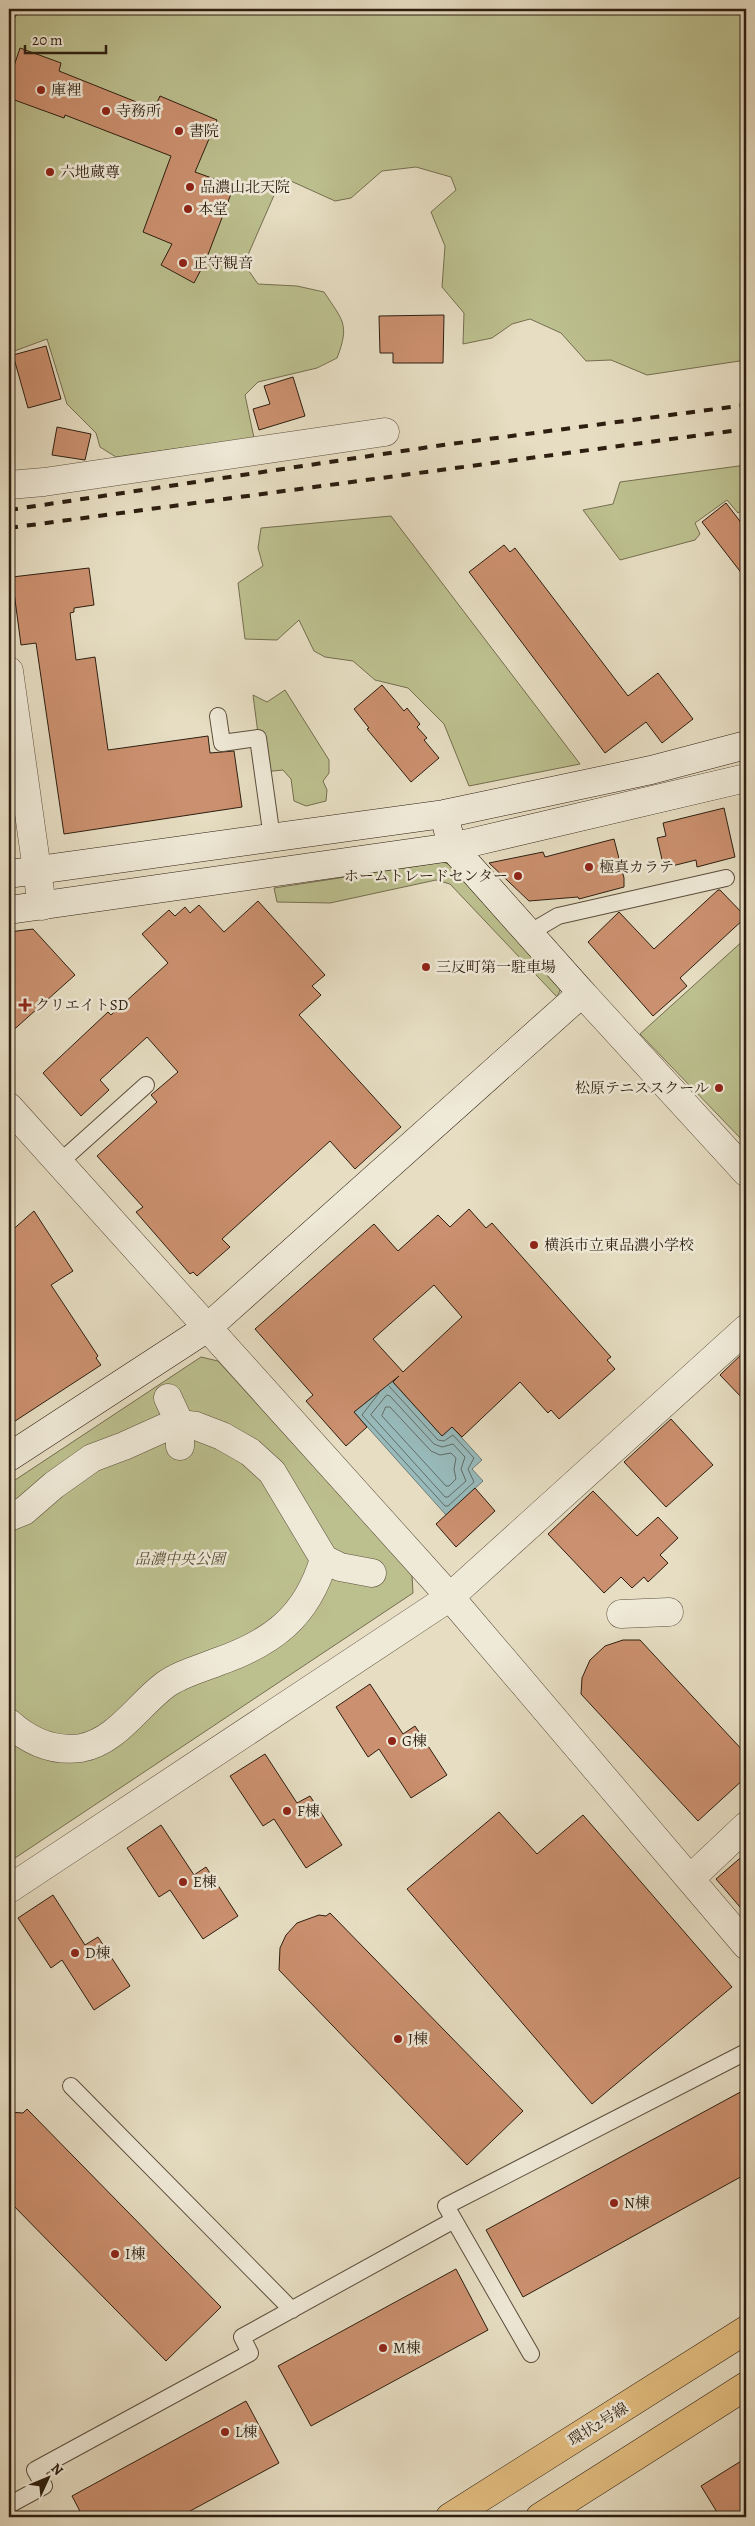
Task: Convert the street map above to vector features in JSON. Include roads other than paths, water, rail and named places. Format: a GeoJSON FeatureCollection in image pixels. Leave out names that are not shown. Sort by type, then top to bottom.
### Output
{"type":"FeatureCollection","features":[{"type":"Feature","properties":{"kind":"main road","name":"環状2号線"},"geometry":{"type":"LineString","coordinates":[[450,2517],[746,2330]]}},
{"type":"Feature","properties":{"kind":"main road"},"geometry":{"type":"LineString","coordinates":[[540,2517],[746,2386]]}},
{"type":"Feature","properties":{"kind":"street"},"geometry":{"type":"LineString","coordinates":[[9,485],[44,482],[385,432]]}},
{"type":"Feature","properties":{"kind":"street"},"geometry":{"type":"LineString","coordinates":[[9,672],[42,906]]}},
{"type":"Feature","properties":{"kind":"street"},"geometry":{"type":"LineString","coordinates":[[9,874],[444,814],[650,770],[746,745]]}},
{"type":"Feature","properties":{"kind":"street"},"geometry":{"type":"LineString","coordinates":[[9,910],[452,847],[746,778]]}},
{"type":"Feature","properties":{"kind":"street"},"geometry":{"type":"LineString","coordinates":[[444,814],[452,847],[582,993],[746,1172]]}},
{"type":"Feature","properties":{"kind":"street"},"geometry":{"type":"LineString","coordinates":[[9,1457],[207,1328],[582,993]]}},
{"type":"Feature","properties":{"kind":"street"},"geometry":{"type":"LineString","coordinates":[[9,1107],[450,1597],[691,1878],[746,1945]]}},
{"type":"Feature","properties":{"kind":"street"},"geometry":{"type":"LineString","coordinates":[[9,1889],[450,1597],[746,1329]]}},
{"type":"Feature","properties":{"kind":"street"},"geometry":{"type":"LineString","coordinates":[[168,1398],[180,1435]]}},
{"type":"Feature","properties":{"kind":"street"},"geometry":{"type":"LineString","coordinates":[[9,1517],[24,1511],[54,1485],[92,1458],[124,1446],[153,1432],[180,1435],[196,1426],[222,1436],[250,1452],[262,1462],[283,1487],[314,1546],[324,1559],[340,1568],[372,1572]]}},
{"type":"Feature","properties":{"kind":"street"},"geometry":{"type":"LineString","coordinates":[[9,1723],[22,1735],[38,1743],[68,1748],[82,1748],[95,1744],[119,1728],[166,1684],[184,1674],[239,1654],[284,1627],[307,1601],[318,1579],[324,1559]]}},
{"type":"Feature","properties":{"kind":"street"},"geometry":{"type":"LineString","coordinates":[[621,1614],[669,1612]]}},
{"type":"Feature","properties":{"kind":"street"},"geometry":{"type":"LineString","coordinates":[[691,1878],[746,1826]]}},
{"type":"Feature","properties":{"kind":"lane"},"geometry":{"type":"LineString","coordinates":[[218,716],[222,743],[258,738],[272,838]]}},
{"type":"Feature","properties":{"kind":"lane"},"geometry":{"type":"LineString","coordinates":[[529,933],[558,916],[726,878]]}},
{"type":"Feature","properties":{"kind":"lane"},"geometry":{"type":"LineString","coordinates":[[60,1163],[146,1084]]}},
{"type":"Feature","properties":{"kind":"lane"},"geometry":{"type":"LineString","coordinates":[[531,2354],[446,2206],[746,2052]]}},
{"type":"Feature","properties":{"kind":"lane"},"geometry":{"type":"LineString","coordinates":[[71,2086],[292,2310]]}},
{"type":"Feature","properties":{"kind":"lane"},"geometry":{"type":"LineString","coordinates":[[9,2505],[44,2486],[35,2470],[250,2353],[242,2337],[454,2220]]}},
{"type":"Feature","properties":{"kind":"water"},"geometry":{"type":"Polygon","coordinates":[[[389,1378],[442,1436],[452,1427],[482,1460],[472,1469],[483,1481],[446,1515],[354,1412],[369,1400],[389,1378]]]}},
{"type":"Feature","properties":{"kind":"railway"},"geometry":{"type":"LineString","coordinates":[[9,510],[443,445],[746,405]]}},
{"type":"Feature","properties":{"kind":"railway"},"geometry":{"type":"LineString","coordinates":[[9,528],[746,429]]}},
{"type":"Feature","properties":{"kind":"place","name":"庫裡"},"geometry":{"type":"Point","coordinates":[41,90]}},
{"type":"Feature","properties":{"kind":"place","name":"寺務所"},"geometry":{"type":"Point","coordinates":[106,111]}},
{"type":"Feature","properties":{"kind":"place","name":"書院"},"geometry":{"type":"Point","coordinates":[179,131]}},
{"type":"Feature","properties":{"kind":"place","name":"六地蔵尊"},"geometry":{"type":"Point","coordinates":[50,172]}},
{"type":"Feature","properties":{"kind":"place","name":"品濃山北天院"},"geometry":{"type":"Point","coordinates":[190,187]}},
{"type":"Feature","properties":{"kind":"place","name":"本堂"},"geometry":{"type":"Point","coordinates":[188,209]}},
{"type":"Feature","properties":{"kind":"place","name":"正守観音"},"geometry":{"type":"Point","coordinates":[183,263]}},
{"type":"Feature","properties":{"kind":"place","name":"極真カラテ"},"geometry":{"type":"Point","coordinates":[589,867]}},
{"type":"Feature","properties":{"kind":"place","name":"ホームトレードセンター"},"geometry":{"type":"Point","coordinates":[518,876]}},
{"type":"Feature","properties":{"kind":"place","name":"三反町第一駐車場"},"geometry":{"type":"Point","coordinates":[426,967]}},
{"type":"Feature","properties":{"kind":"place","name":"クリエイトSD"},"geometry":{"type":"Point","coordinates":[25,1005]}},
{"type":"Feature","properties":{"kind":"place","name":"松原テニススクール"},"geometry":{"type":"Point","coordinates":[719,1088]}},
{"type":"Feature","properties":{"kind":"place","name":"横浜市立東品濃小学校"},"geometry":{"type":"Point","coordinates":[534,1245]}},
{"type":"Feature","properties":{"kind":"place","name":"G棟"},"geometry":{"type":"Point","coordinates":[392,1741]}},
{"type":"Feature","properties":{"kind":"place","name":"F棟"},"geometry":{"type":"Point","coordinates":[287,1811]}},
{"type":"Feature","properties":{"kind":"place","name":"E棟"},"geometry":{"type":"Point","coordinates":[183,1882]}},
{"type":"Feature","properties":{"kind":"place","name":"D棟"},"geometry":{"type":"Point","coordinates":[75,1953]}},
{"type":"Feature","properties":{"kind":"place","name":"J棟"},"geometry":{"type":"Point","coordinates":[398,2039]}},
{"type":"Feature","properties":{"kind":"place","name":"N棟"},"geometry":{"type":"Point","coordinates":[614,2203]}},
{"type":"Feature","properties":{"kind":"place","name":"I棟"},"geometry":{"type":"Point","coordinates":[115,2254]}},
{"type":"Feature","properties":{"kind":"place","name":"M棟"},"geometry":{"type":"Point","coordinates":[383,2348]}},
{"type":"Feature","properties":{"kind":"place","name":"L棟"},"geometry":{"type":"Point","coordinates":[225,2432]}},
{"type":"Feature","properties":{"kind":"park label","name":"品濃中央公園"},"geometry":{"type":"Point","coordinates":[180,1559]}}]}
